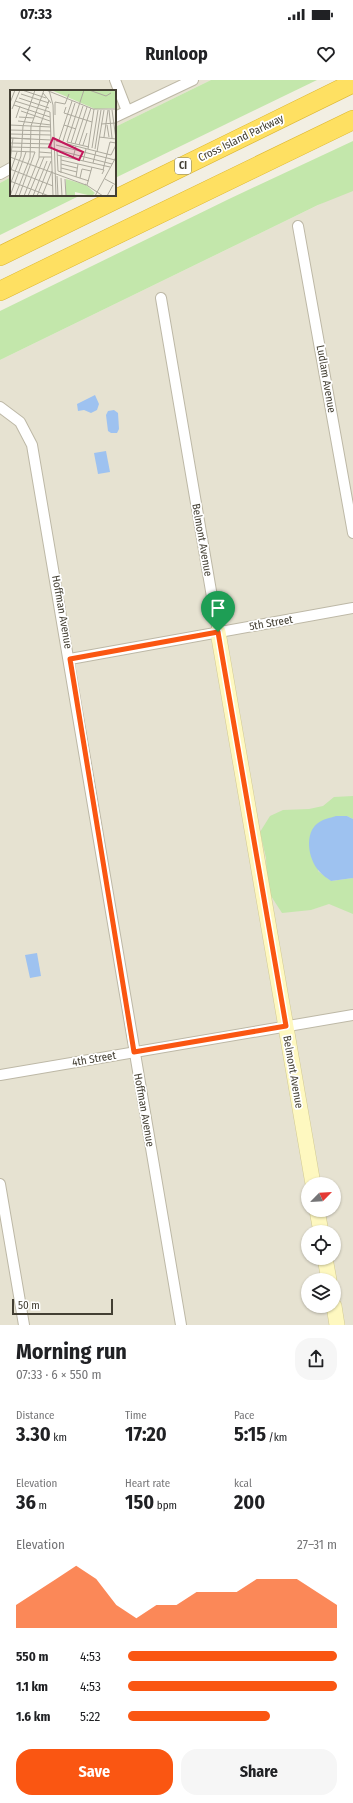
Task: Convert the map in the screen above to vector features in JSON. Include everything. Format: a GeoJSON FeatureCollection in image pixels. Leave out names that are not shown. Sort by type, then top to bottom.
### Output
{"type":"FeatureCollection","features":[{"type":"Feature","properties":{"kind":"highway"},"geometry":{"type":"LineString","coordinates":[[324,97],[349,80]]}},
{"type":"Feature","properties":{"kind":"highway","name":"Cross Island Parkway"},"geometry":{"type":"LineString","coordinates":[[0,256],[353,83]]}},
{"type":"Feature","properties":{"kind":"highway"},"geometry":{"type":"LineString","coordinates":[[0,291],[329,131],[353,121]]}},
{"type":"Feature","properties":{"kind":"street"},"geometry":{"type":"LineString","coordinates":[[115,80],[128,111]]}},
{"type":"Feature","properties":{"kind":"street"},"geometry":{"type":"LineString","coordinates":[[116,117],[193,80]]}},
{"type":"Feature","properties":{"kind":"street"},"geometry":{"type":"LineString","coordinates":[[0,174],[10,169]]}},
{"type":"Feature","properties":{"kind":"street","name":"Ludlam Avenue"},"geometry":{"type":"LineString","coordinates":[[298,226],[353,533]]}},
{"type":"Feature","properties":{"kind":"street","name":"Belmont Avenue"},"geometry":{"type":"LineString","coordinates":[[161,298],[312,1177]]}},
{"type":"Feature","properties":{"kind":"street","name":"Hoffman Avenue"},"geometry":{"type":"LineString","coordinates":[[0,407],[20,422],[32,445],[70,659],[134,1052],[181,1325]]}},
{"type":"Feature","properties":{"kind":"street","name":"5th Street"},"geometry":{"type":"LineString","coordinates":[[70,659],[353,608]]}},
{"type":"Feature","properties":{"kind":"street","name":"4th Street"},"geometry":{"type":"LineString","coordinates":[[0,1075],[353,1015]]}},
{"type":"Feature","properties":{"kind":"street"},"geometry":{"type":"LineString","coordinates":[[1,1191],[24,1325]]}},
{"type":"Feature","properties":{"kind":"street"},"geometry":{"type":"LineString","coordinates":[[335,1313],[337,1325]]}},
{"type":"Feature","properties":{"kind":"shaded area"},"geometry":{"type":"Polygon","coordinates":[[[0,80],[211,80],[116,127],[116,90],[10,90],[10,178],[0,183],[0,80]]]}},
{"type":"Feature","properties":{"kind":"shaded area"},"geometry":{"type":"Polygon","coordinates":[[[353,188],[353,1325],[0,1325],[0,360],[353,188]]]}},
{"type":"Feature","properties":{"kind":"green space"},"geometry":{"type":"Polygon","coordinates":[[[211,80],[317,80],[116,178],[116,127],[211,80]]]}},
{"type":"Feature","properties":{"kind":"green space"},"geometry":{"type":"Polygon","coordinates":[[[353,141],[353,191],[318,205],[0,360],[0,311],[229,199],[353,141]]]}},
{"type":"Feature","properties":{"kind":"green space"},"geometry":{"type":"Polygon","coordinates":[[[10,178],[10,196],[79,196],[0,235],[0,183],[10,178]]]}},
{"type":"Feature","properties":{"kind":"green space"},"geometry":{"type":"Polygon","coordinates":[[[353,796],[353,819],[347,816],[318,871],[331,881],[353,878],[353,914],[329,904],[311,910],[282,913],[271,896],[267,882],[266,858],[260,832],[270,816],[283,810],[309,809],[323,806],[334,797],[353,796]]]}},
{"type":"Feature","properties":{"kind":"water"},"geometry":{"type":"Polygon","coordinates":[[[95,395],[99,404],[97,410],[91,413],[84,410],[78,411],[77,404],[95,395]]]}},
{"type":"Feature","properties":{"kind":"water"},"geometry":{"type":"Polygon","coordinates":[[[114,410],[118,413],[119,429],[117,433],[111,433],[108,431],[106,415],[108,411],[114,410]]]}},
{"type":"Feature","properties":{"kind":"water"},"geometry":{"type":"Polygon","coordinates":[[[106,451],[110,472],[98,474],[94,453],[106,451]]]}},
{"type":"Feature","properties":{"kind":"water"},"geometry":{"type":"Polygon","coordinates":[[[336,816],[347,816],[353,819],[353,878],[331,881],[315,866],[310,853],[309,839],[314,827],[318,823],[336,816]]]}},
{"type":"Feature","properties":{"kind":"water"},"geometry":{"type":"Polygon","coordinates":[[[37,953],[41,976],[30,978],[25,955],[37,953]]]}},
{"type":"Feature","properties":{"kind":"route"},"geometry":{"type":"LineString","coordinates":[[218,632],[286,1026],[134,1052],[70,659],[218,632]]}}]}
